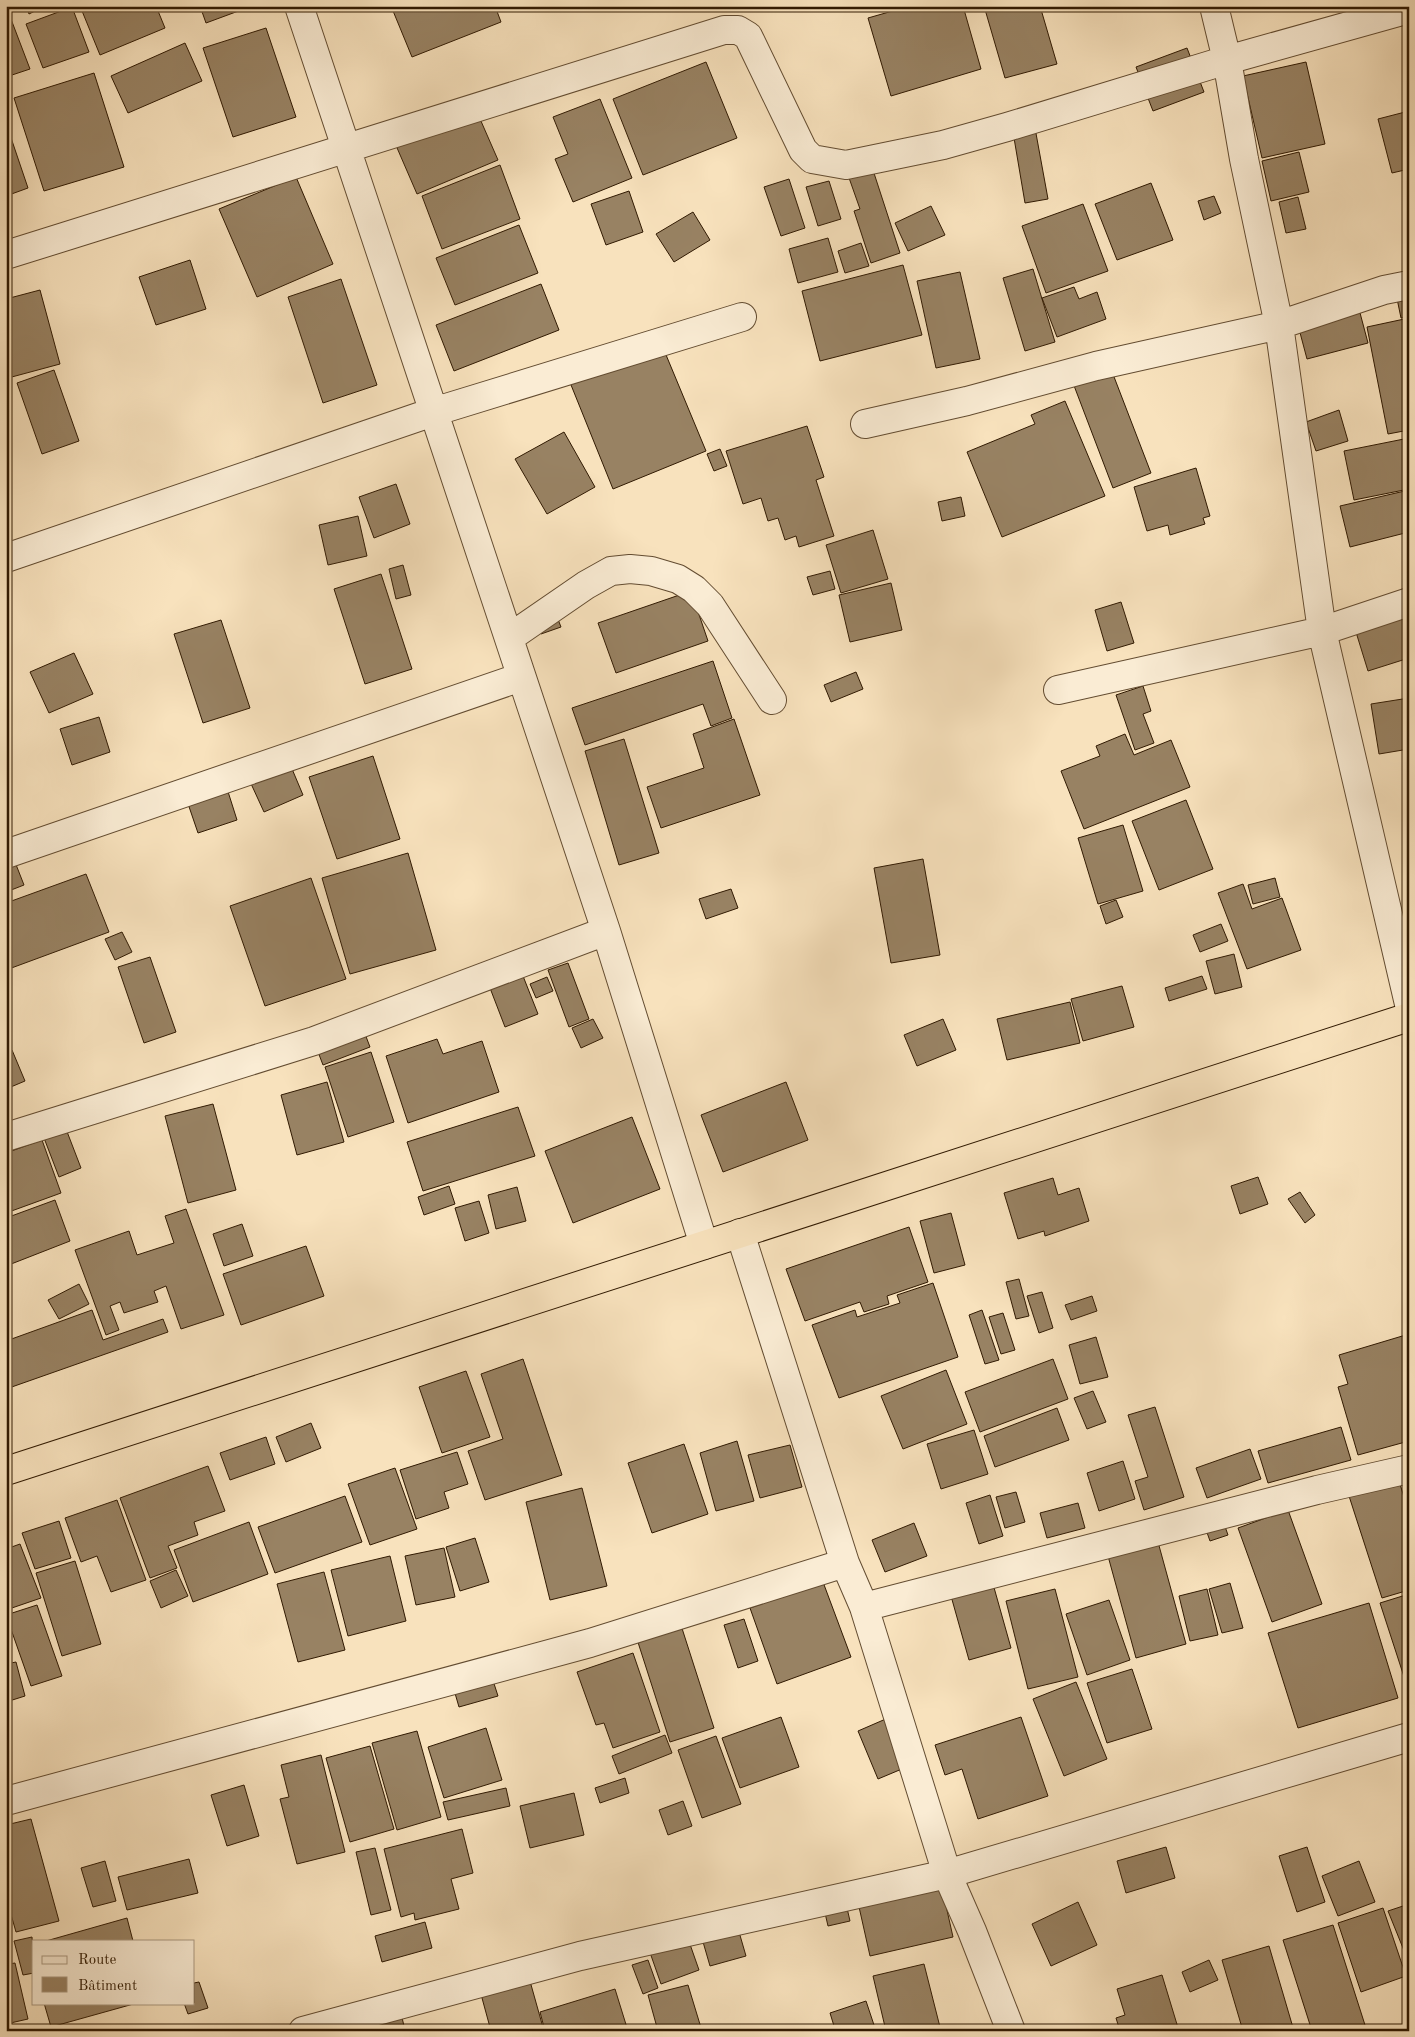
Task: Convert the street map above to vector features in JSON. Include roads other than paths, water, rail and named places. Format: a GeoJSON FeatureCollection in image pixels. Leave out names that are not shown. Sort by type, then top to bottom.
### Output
{"type":"FeatureCollection","features":[{"type":"Feature","properties":{"kind":"highway"},"geometry":{"type":"LineString","coordinates":[[6,1471],[1409,1017]]}},
{"type":"Feature","properties":{"kind":"street"},"geometry":{"type":"LineString","coordinates":[[299,6],[606,931],[704,1245]]}},
{"type":"Feature","properties":{"kind":"street"},"geometry":{"type":"LineString","coordinates":[[1214,6],[1227,60],[1244,159],[1279,324],[1322,631],[1409,1004]]}},
{"type":"Feature","properties":{"kind":"street"},"geometry":{"type":"LineString","coordinates":[[6,255],[724,30],[738,30],[748,36],[804,150],[812,159],[846,165],[943,145],[1227,60],[1409,9]]}},
{"type":"Feature","properties":{"kind":"street"},"geometry":{"type":"LineString","coordinates":[[865,424],[976,399],[1096,366],[1279,324],[1384,290],[1409,285]]}},
{"type":"Feature","properties":{"kind":"street"},"geometry":{"type":"LineString","coordinates":[[6,558],[433,412],[742,318]]}},
{"type":"Feature","properties":{"kind":"street"},"geometry":{"type":"LineString","coordinates":[[508,638],[586,585],[611,571],[630,569],[651,571],[678,579],[694,589],[710,606],[772,700]]}},
{"type":"Feature","properties":{"kind":"street"},"geometry":{"type":"LineString","coordinates":[[1058,690],[1322,631],[1409,602]]}},
{"type":"Feature","properties":{"kind":"street"},"geometry":{"type":"LineString","coordinates":[[6,854],[522,677]]}},
{"type":"Feature","properties":{"kind":"street"},"geometry":{"type":"LineString","coordinates":[[6,1136],[314,1041],[606,931]]}},
{"type":"Feature","properties":{"kind":"street"},"geometry":{"type":"LineString","coordinates":[[740,1233],[845,1563],[864,1607],[947,1874],[972,1931],[1011,2031]]}},
{"type":"Feature","properties":{"kind":"street"},"geometry":{"type":"LineString","coordinates":[[864,1607],[1308,1493],[1409,1469]]}},
{"type":"Feature","properties":{"kind":"street"},"geometry":{"type":"LineString","coordinates":[[6,1800],[590,1643],[845,1563]]}},
{"type":"Feature","properties":{"kind":"street"},"geometry":{"type":"LineString","coordinates":[[303,2031],[580,1956],[947,1874],[1409,1737]]}}]}
